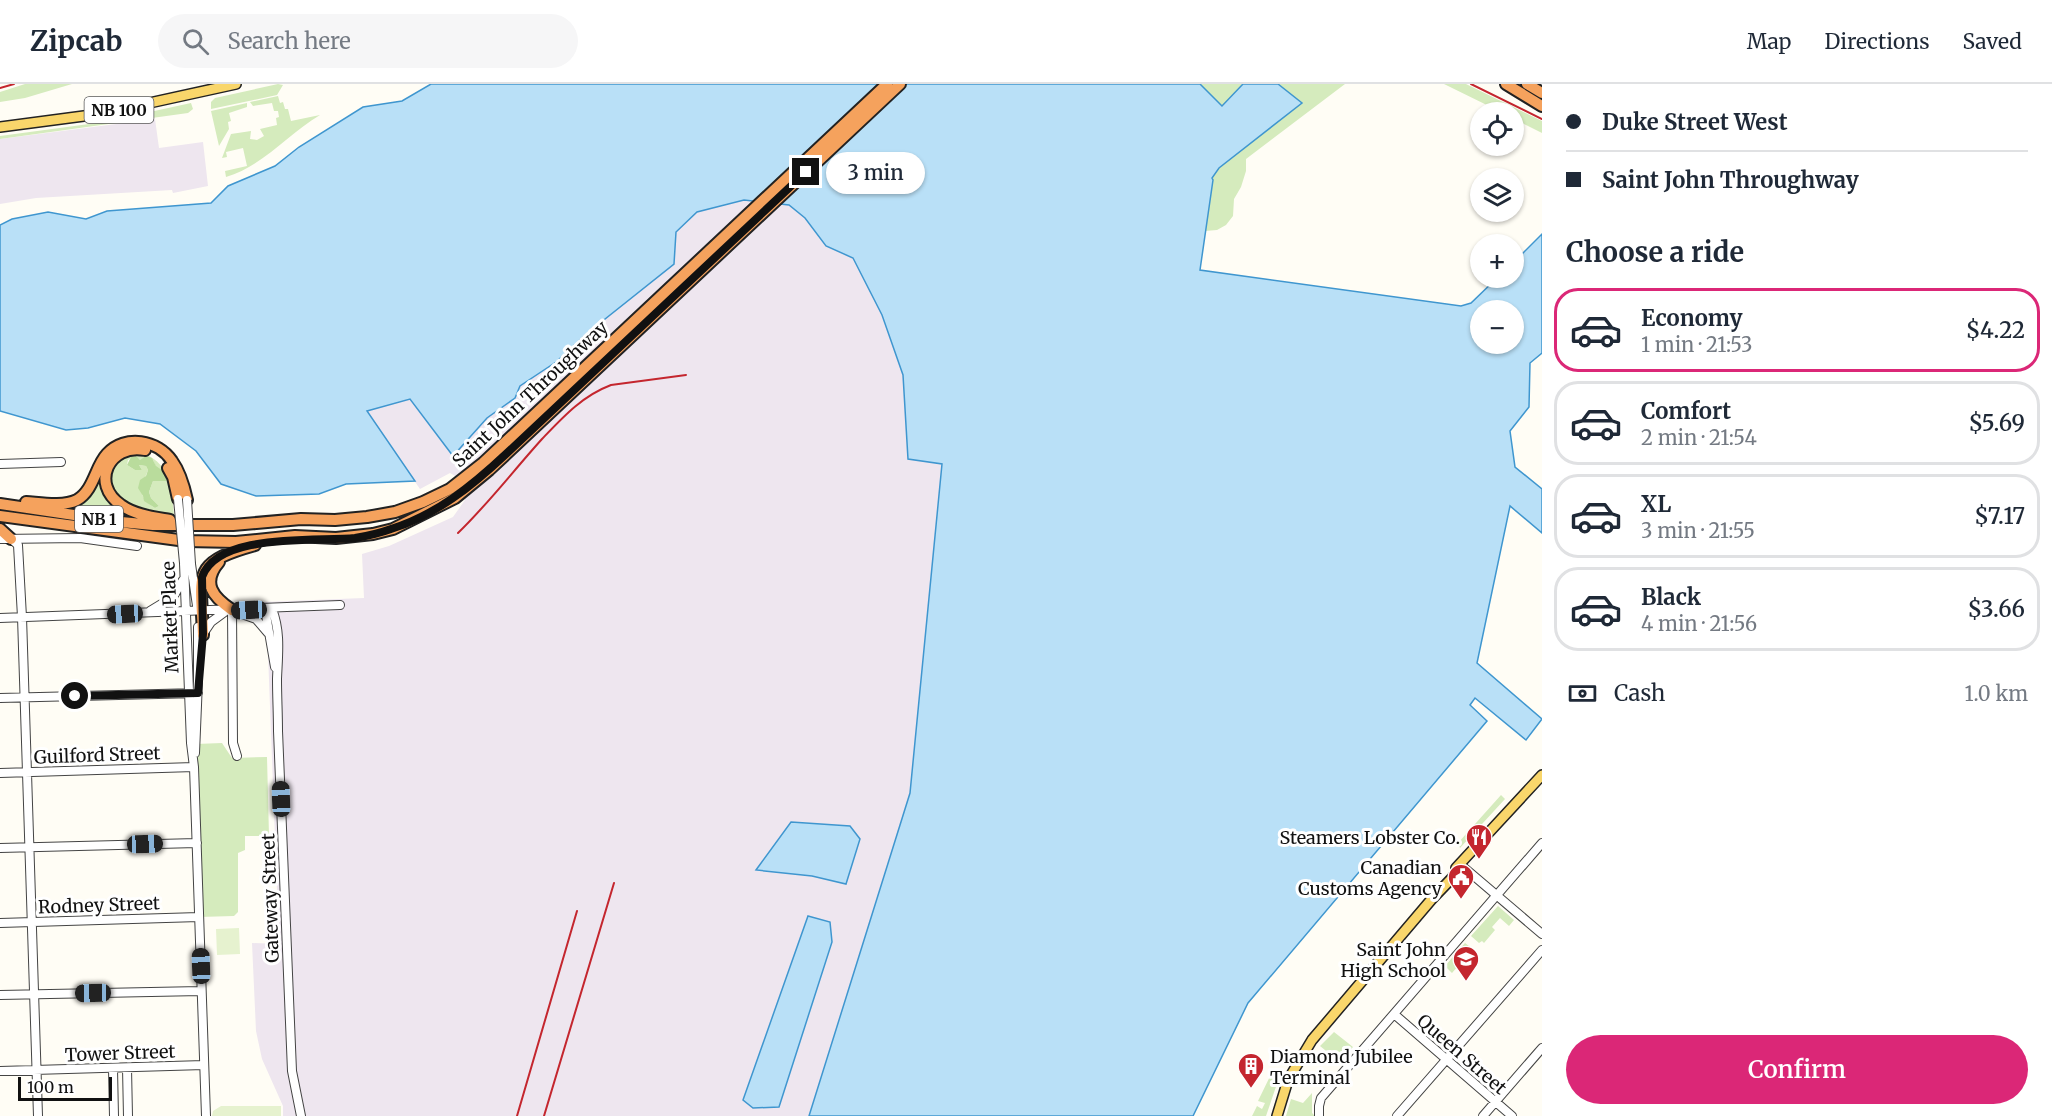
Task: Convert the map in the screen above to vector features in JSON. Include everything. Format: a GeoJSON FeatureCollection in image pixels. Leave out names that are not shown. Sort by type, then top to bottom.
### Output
{"type":"FeatureCollection","features":[{"type":"Feature","properties":{"kind":"highway","name":"Saint John Throughway"},"geometry":{"type":"LineString","coordinates":[[0,502],[121,522],[199,526],[368,517],[394,512],[453,493],[887,84]]}},
{"type":"Feature","properties":{"kind":"highway","name":"Saint John Throughway"},"geometry":{"type":"LineString","coordinates":[[0,516],[156,538],[216,543],[295,536],[336,538],[374,534],[393,529],[419,517],[498,462],[900,84]]}},
{"type":"Feature","properties":{"kind":"highway"},"geometry":{"type":"LineString","coordinates":[[1506,84],[1542,106]]}},
{"type":"Feature","properties":{"kind":"highway"},"geometry":{"type":"LineString","coordinates":[[1527,84],[1542,93]]}},
{"type":"Feature","properties":{"kind":"highway"},"geometry":{"type":"LineString","coordinates":[[0,502],[71,502],[84,495],[106,455],[113,448],[120,444],[138,441],[156,446],[172,460],[182,480],[182,499]]}},
{"type":"Feature","properties":{"kind":"highway"},"geometry":{"type":"LineString","coordinates":[[182,499],[169,469],[158,455],[151,452],[136,448],[127,449],[113,458],[105,474],[108,491],[120,505],[137,513],[199,526]]}},
{"type":"Feature","properties":{"kind":"highway","name":"Saint John Throughway"},"geometry":{"type":"LineString","coordinates":[[156,538],[218,537],[295,530],[359,531],[419,517]]}},
{"type":"Feature","properties":{"kind":"highway"},"geometry":{"type":"LineString","coordinates":[[0,529],[6,539]]}},
{"type":"Feature","properties":{"kind":"highway"},"geometry":{"type":"LineString","coordinates":[[203,634],[200,611],[202,585],[205,570],[213,561],[229,553],[271,542],[336,538]]}},
{"type":"Feature","properties":{"kind":"highway"},"geometry":{"type":"LineString","coordinates":[[229,553],[212,571],[210,584],[216,597],[230,610]]}},
{"type":"Feature","properties":{"kind":"main road","name":"NB 100"},"geometry":{"type":"LineString","coordinates":[[0,127],[99,114],[236,84]]}},
{"type":"Feature","properties":{"kind":"main road"},"geometry":{"type":"LineString","coordinates":[[1277,1116],[1288,1080],[1303,1053],[1431,900],[1449,874],[1461,865],[1542,775]]}},
{"type":"Feature","properties":{"kind":"street"},"geometry":{"type":"LineString","coordinates":[[0,464],[61,462]]}},
{"type":"Feature","properties":{"kind":"street","name":"Market Place"},"geometry":{"type":"LineString","coordinates":[[182,499],[188,563],[200,611],[194,764]]}},
{"type":"Feature","properties":{"kind":"street"},"geometry":{"type":"LineString","coordinates":[[6,539],[80,538],[137,546]]}},
{"type":"Feature","properties":{"kind":"street"},"geometry":{"type":"LineString","coordinates":[[6,539],[18,545],[22,617],[38,1116]]}},
{"type":"Feature","properties":{"kind":"street","name":"Market Place"},"geometry":{"type":"LineString","coordinates":[[188,563],[184,575],[188,693],[194,764]]}},
{"type":"Feature","properties":{"kind":"street"},"geometry":{"type":"LineString","coordinates":[[148,612],[164,605],[173,597],[182,584],[184,575]]}},
{"type":"Feature","properties":{"kind":"street"},"geometry":{"type":"LineString","coordinates":[[0,618],[340,605]]}},
{"type":"Feature","properties":{"kind":"street","name":"Gateway Street"},"geometry":{"type":"LineString","coordinates":[[268,609],[277,677]]}},
{"type":"Feature","properties":{"kind":"street","name":"Gateway Street"},"geometry":{"type":"LineString","coordinates":[[268,609],[278,627],[277,677],[292,1071],[301,1116]]}},
{"type":"Feature","properties":{"kind":"street"},"geometry":{"type":"LineString","coordinates":[[198,681],[203,634],[212,622],[230,610]]}},
{"type":"Feature","properties":{"kind":"street"},"geometry":{"type":"LineString","coordinates":[[230,610],[256,619],[265,628],[271,641]]}},
{"type":"Feature","properties":{"kind":"street"},"geometry":{"type":"LineString","coordinates":[[230,610],[233,743],[237,756]]}},
{"type":"Feature","properties":{"kind":"street"},"geometry":{"type":"LineString","coordinates":[[0,698],[198,693]]}},
{"type":"Feature","properties":{"kind":"street"},"geometry":{"type":"LineString","coordinates":[[194,764],[206,1116]]}},
{"type":"Feature","properties":{"kind":"street","name":"Guilford Street"},"geometry":{"type":"LineString","coordinates":[[0,773],[194,764]]}},
{"type":"Feature","properties":{"kind":"street"},"geometry":{"type":"LineString","coordinates":[[0,848],[196,843]]}},
{"type":"Feature","properties":{"kind":"street"},"geometry":{"type":"LineString","coordinates":[[1319,1116],[1321,1098],[1542,843]]}},
{"type":"Feature","properties":{"kind":"street"},"geometry":{"type":"LineString","coordinates":[[1461,865],[1542,934]]}},
{"type":"Feature","properties":{"kind":"street","name":"Rodney Street"},"geometry":{"type":"LineString","coordinates":[[0,923],[199,917]]}},
{"type":"Feature","properties":{"kind":"street"},"geometry":{"type":"LineString","coordinates":[[1397,1116],[1542,950]]}},
{"type":"Feature","properties":{"kind":"street"},"geometry":{"type":"LineString","coordinates":[[0,995],[201,991]]}},
{"type":"Feature","properties":{"kind":"street","name":"Queen Street"},"geometry":{"type":"LineString","coordinates":[[1394,1014],[1512,1116]]}},
{"type":"Feature","properties":{"kind":"street"},"geometry":{"type":"LineString","coordinates":[[1483,1116],[1542,1048]]}},
{"type":"Feature","properties":{"kind":"street","name":"Tower Street"},"geometry":{"type":"LineString","coordinates":[[0,1071],[204,1065]]}},
{"type":"Feature","properties":{"kind":"street"},"geometry":{"type":"LineString","coordinates":[[113,1068],[114,1116]]}},
{"type":"Feature","properties":{"kind":"street"},"geometry":{"type":"LineString","coordinates":[[127,1068],[128,1116]]}},
{"type":"Feature","properties":{"kind":"shaded area"},"geometry":{"type":"Polygon","coordinates":[[[155,119],[159,148],[203,142],[208,186],[173,193],[172,190],[36,198],[0,204],[0,139],[155,119]]]}},
{"type":"Feature","properties":{"kind":"shaded area"},"geometry":{"type":"Polygon","coordinates":[[[744,200],[789,205],[805,218],[826,245],[853,258],[882,315],[903,375],[908,459],[942,463],[910,793],[809,1116],[283,1116],[283,1106],[262,1059],[256,1031],[252,943],[279,944],[268,654],[263,602],[364,598],[362,554],[389,546],[453,517],[465,500],[457,477],[450,473],[420,489],[366,411],[410,399],[453,455],[487,418],[515,398],[520,386],[556,362],[585,335],[676,232],[697,212],[744,200]]]}},
{"type":"Feature","properties":{"kind":"green space"},"geometry":{"type":"Polygon","coordinates":[[[25,84],[72,84],[25,98],[0,102],[0,92],[25,84]]]}},
{"type":"Feature","properties":{"kind":"green space"},"geometry":{"type":"Polygon","coordinates":[[[278,84],[283,85],[277,95],[211,109],[211,102],[215,98],[278,84]]]}},
{"type":"Feature","properties":{"kind":"green space"},"geometry":{"type":"Polygon","coordinates":[[[1200,84],[1243,84],[1222,106],[1200,84]]]}},
{"type":"Feature","properties":{"kind":"green space"},"geometry":{"type":"Polygon","coordinates":[[[1278,84],[1345,84],[1246,159],[1246,171],[1234,199],[1233,216],[1226,225],[1217,230],[1205,231],[1213,180],[1211,178],[1219,168],[1301,103],[1278,84]]]}},
{"type":"Feature","properties":{"kind":"green space"},"geometry":{"type":"Polygon","coordinates":[[[1444,84],[1466,84],[1503,102],[1481,102],[1444,84]]]}},
{"type":"Feature","properties":{"kind":"green space"},"geometry":{"type":"Polygon","coordinates":[[[278,96],[280,103],[283,102],[285,109],[288,109],[291,121],[320,115],[264,158],[226,177],[225,171],[247,166],[243,148],[226,152],[227,157],[222,158],[231,134],[251,131],[250,139],[257,140],[264,136],[260,129],[277,125],[278,111],[274,111],[272,103],[253,106],[250,102],[278,96]]]}},
{"type":"Feature","properties":{"kind":"green space"},"geometry":{"type":"Polygon","coordinates":[[[191,103],[193,109],[188,113],[0,139],[0,136],[104,122],[191,103]]]}},
{"type":"Feature","properties":{"kind":"green space"},"geometry":{"type":"Polygon","coordinates":[[[247,103],[247,107],[229,113],[231,121],[228,122],[229,129],[219,146],[211,111],[247,103]]]}},
{"type":"Feature","properties":{"kind":"green space"},"geometry":{"type":"Polygon","coordinates":[[[1524,112],[1542,121],[1542,133],[1524,124],[1524,112]]]}},
{"type":"Feature","properties":{"kind":"green space"},"geometry":{"type":"Polygon","coordinates":[[[141,453],[151,457],[164,470],[167,476],[172,496],[174,516],[136,509],[125,503],[115,493],[111,480],[113,467],[117,461],[141,453]],[[134,456],[128,460],[127,465],[135,470],[142,470],[139,465],[146,466],[148,470],[142,495],[155,508],[159,506],[151,498],[149,492],[153,481],[164,481],[167,476],[156,467],[153,460],[149,458],[140,460],[134,456]]]}},
{"type":"Feature","properties":{"kind":"green space"},"geometry":{"type":"Polygon","coordinates":[[[136,456],[140,460],[146,456],[152,458],[156,466],[166,473],[168,478],[166,481],[153,481],[149,492],[151,498],[159,506],[155,508],[144,501],[138,488],[140,480],[146,476],[148,470],[146,466],[139,465],[142,470],[135,470],[127,465],[131,457],[136,456]]]}},
{"type":"Feature","properties":{"kind":"green space"},"geometry":{"type":"Polygon","coordinates":[[[100,475],[130,516],[61,507],[100,475]]]}},
{"type":"Feature","properties":{"kind":"green space"},"geometry":{"type":"Polygon","coordinates":[[[222,743],[232,758],[267,757],[269,836],[245,836],[245,850],[238,853],[238,912],[234,916],[199,917],[196,744],[222,743]]]}},
{"type":"Feature","properties":{"kind":"green space"},"geometry":{"type":"Polygon","coordinates":[[[1501,795],[1505,799],[1460,848],[1458,843],[1501,795]]]}},
{"type":"Feature","properties":{"kind":"green space"},"geometry":{"type":"Polygon","coordinates":[[[1498,906],[1514,920],[1509,926],[1500,918],[1492,927],[1495,930],[1484,943],[1482,941],[1479,943],[1471,936],[1498,906]]]}},
{"type":"Feature","properties":{"kind":"green space"},"geometry":{"type":"Polygon","coordinates":[[[239,928],[240,954],[217,955],[216,929],[239,928]]]}},
{"type":"Feature","properties":{"kind":"green space"},"geometry":{"type":"Polygon","coordinates":[[[1465,943],[1474,950],[1470,953],[1473,956],[1461,969],[1458,966],[1452,973],[1445,966],[1465,943]]]}},
{"type":"Feature","properties":{"kind":"green space"},"geometry":{"type":"Polygon","coordinates":[[[1334,1032],[1353,1047],[1343,1059],[1339,1056],[1336,1059],[1320,1046],[1334,1032]]]}},
{"type":"Feature","properties":{"kind":"green space"},"geometry":{"type":"Polygon","coordinates":[[[1274,1068],[1281,1072],[1266,1116],[1252,1116],[1257,1106],[1262,1109],[1265,1103],[1258,1101],[1274,1068]]]}},
{"type":"Feature","properties":{"kind":"green space"},"geometry":{"type":"Polygon","coordinates":[[[1312,1093],[1312,1113],[1315,1116],[1286,1116],[1291,1099],[1303,1103],[1312,1093]]]}},
{"type":"Feature","properties":{"kind":"green space"},"geometry":{"type":"Polygon","coordinates":[[[221,1106],[281,1106],[281,1116],[212,1116],[213,1111],[221,1106]]]}},
{"type":"Feature","properties":{"kind":"water"},"geometry":{"type":"Polygon","coordinates":[[[431,84],[1200,84],[1222,106],[1243,84],[1278,84],[1302,103],[1219,168],[1212,178],[1200,270],[1461,306],[1470,303],[1470,354],[1524,354],[1524,300],[1474,300],[1487,288],[1524,288],[1524,252],[1542,234],[1542,353],[1530,363],[1529,407],[1510,431],[1515,467],[1542,489],[1542,533],[1510,506],[1477,663],[1542,719],[1526,740],[1475,698],[1470,705],[1487,721],[1248,1003],[1193,1116],[809,1116],[910,793],[942,464],[908,459],[903,375],[882,315],[853,258],[826,246],[805,218],[789,205],[744,200],[697,212],[676,232],[674,264],[585,335],[556,362],[520,386],[515,398],[487,418],[453,456],[410,399],[367,411],[415,481],[346,484],[319,494],[256,496],[221,484],[196,451],[160,424],[125,418],[88,428],[66,430],[0,411],[0,225],[12,219],[48,212],[86,219],[107,211],[211,203],[228,186],[275,166],[299,147],[363,107],[402,101],[431,84]]]}},
{"type":"Feature","properties":{"kind":"water"},"geometry":{"type":"Polygon","coordinates":[[[791,822],[850,826],[860,839],[846,884],[812,876],[756,870],[791,822]]]}},
{"type":"Feature","properties":{"kind":"water"},"geometry":{"type":"Polygon","coordinates":[[[808,916],[830,922],[832,942],[779,1107],[753,1108],[743,1100],[808,916]]]}},
{"type":"Feature","properties":{"kind":"railway"},"geometry":{"type":"LineString","coordinates":[[0,88],[14,84]]}},
{"type":"Feature","properties":{"kind":"railway"},"geometry":{"type":"LineString","coordinates":[[1471,84],[1542,119]]}},
{"type":"Feature","properties":{"kind":"railway"},"geometry":{"type":"LineString","coordinates":[[458,533],[542,439],[582,401],[611,385],[686,375]]}},
{"type":"Feature","properties":{"kind":"railway"},"geometry":{"type":"LineString","coordinates":[[544,1116],[614,883]]}},
{"type":"Feature","properties":{"kind":"railway"},"geometry":{"type":"LineString","coordinates":[[517,1116],[577,911]]}},
{"type":"Feature","properties":{"kind":"place","name":"Steamers Lobster Co."},"geometry":{"type":"Point","coordinates":[1479,860]}},
{"type":"Feature","properties":{"kind":"place","name":"Canadian Customs Agency"},"geometry":{"type":"Point","coordinates":[1461,900]}},
{"type":"Feature","properties":{"kind":"place","name":"Saint John High School"},"geometry":{"type":"Point","coordinates":[1466,982]}},
{"type":"Feature","properties":{"kind":"place","name":"Diamond Jubilee Terminal"},"geometry":{"type":"Point","coordinates":[1251,1089]}},
{"type":"Feature","properties":{"kind":"route"},"geometry":{"type":"LineString","coordinates":[[75,696],[198,693],[203,634],[202,577],[213,561],[242,549],[271,542],[354,538],[374,534],[393,529],[456,498],[506,454],[806,172]]}}]}
